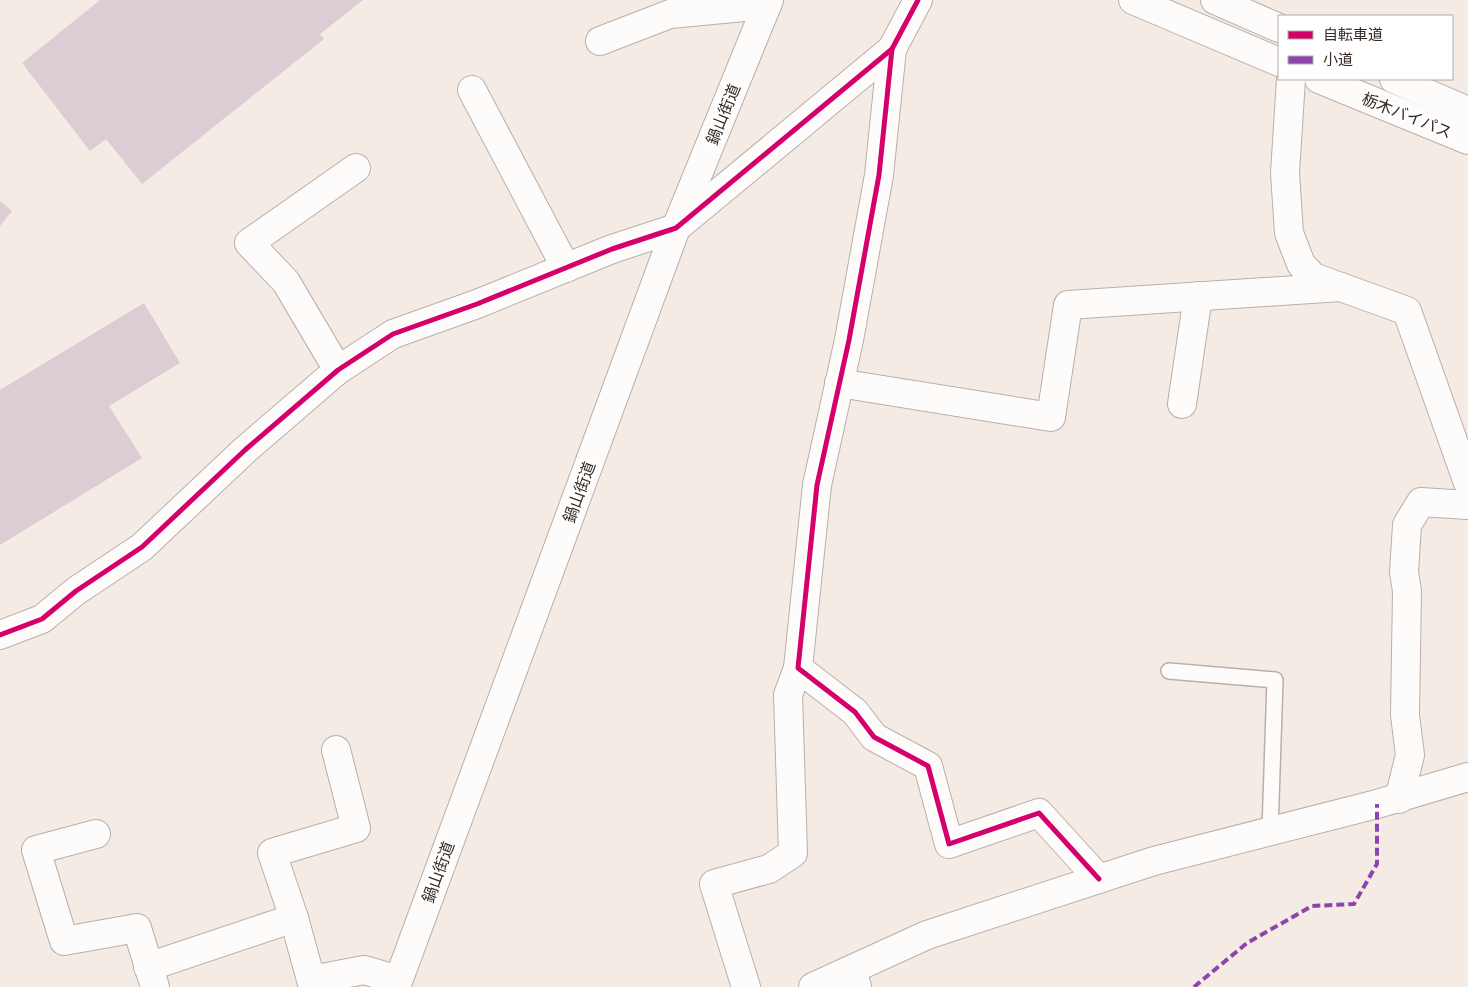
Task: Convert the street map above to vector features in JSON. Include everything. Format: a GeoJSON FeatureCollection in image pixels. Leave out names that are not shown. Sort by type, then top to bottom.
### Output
{"type":"FeatureCollection","features":[{"type":"Feature","properties":{"kind":"street"},"geometry":{"type":"LineString","coordinates":[[746,987],[714,884],[769,869],[793,853],[788,695],[798,668],[817,485],[839,383],[879,175],[892,49],[918,0]]}},
{"type":"Feature","properties":{"kind":"street"},"geometry":{"type":"LineString","coordinates":[[1133,0],[1278,62]]}},
{"type":"Feature","properties":{"kind":"street"},"geometry":{"type":"LineString","coordinates":[[1215,0],[1263,15]]}},
{"type":"Feature","properties":{"kind":"street"},"geometry":{"type":"LineString","coordinates":[[600,41],[670,14],[768,2]]}},
{"type":"Feature","properties":{"kind":"street","name":"鍋山街道"},"geometry":{"type":"LineString","coordinates":[[397,983],[676,228],[768,2]]}},
{"type":"Feature","properties":{"kind":"street"},"geometry":{"type":"LineString","coordinates":[[0,635],[42,619],[76,591],[142,547],[245,450],[338,370],[393,334],[477,304],[612,249],[676,228],[892,49]]}},
{"type":"Feature","properties":{"kind":"street"},"geometry":{"type":"LineString","coordinates":[[1291,80],[1285,172],[1290,233],[1301,264],[1313,277],[1407,311],[1468,484]]}},
{"type":"Feature","properties":{"kind":"street","name":"栃木バイパス"},"geometry":{"type":"LineString","coordinates":[[1321,80],[1468,140]]}},
{"type":"Feature","properties":{"kind":"street","name":"栃木バイパス"},"geometry":{"type":"LineString","coordinates":[[1396,80],[1468,111]]}},
{"type":"Feature","properties":{"kind":"street"},"geometry":{"type":"LineString","coordinates":[[472,90],[566,268]]}},
{"type":"Feature","properties":{"kind":"street"},"geometry":{"type":"LineString","coordinates":[[338,370],[286,282],[249,243],[356,168]]}},
{"type":"Feature","properties":{"kind":"street"},"geometry":{"type":"LineString","coordinates":[[839,383],[1050,417],[1068,305],[1341,287]]}},
{"type":"Feature","properties":{"kind":"street"},"geometry":{"type":"LineString","coordinates":[[1182,404],[1198,296]]}},
{"type":"Feature","properties":{"kind":"street"},"geometry":{"type":"LineString","coordinates":[[1399,798],[1410,755],[1405,716],[1407,592],[1404,572],[1406,525],[1421,502],[1468,505]]}},
{"type":"Feature","properties":{"kind":"street"},"geometry":{"type":"LineString","coordinates":[[798,668],[855,712],[874,737],[928,766],[949,844],[1039,813],[1099,880]]}},
{"type":"Feature","properties":{"kind":"street"},"geometry":{"type":"LineString","coordinates":[[336,750],[356,828],[272,853],[294,918],[311,980],[364,970],[397,983]]}},
{"type":"Feature","properties":{"kind":"street"},"geometry":{"type":"LineString","coordinates":[[813,987],[855,978],[927,934],[1154,861],[1399,798],[1468,777]]}},
{"type":"Feature","properties":{"kind":"street"},"geometry":{"type":"LineString","coordinates":[[96,834],[36,850],[64,941],[137,928],[152,977],[294,918]]}},
{"type":"Feature","properties":{"kind":"lane"},"geometry":{"type":"LineString","coordinates":[[1169,672],[1275,680],[1270,831]]}},
{"type":"Feature","properties":{"kind":"building"},"geometry":{"type":"Polygon","coordinates":[[[100,0],[363,0],[320,34],[324,39],[142,184],[106,139],[90,151],[22,63],[100,0]]]}},
{"type":"Feature","properties":{"kind":"building"},"geometry":{"type":"Polygon","coordinates":[[[0,201],[12,211],[0,226],[0,201]]]}},
{"type":"Feature","properties":{"kind":"building"},"geometry":{"type":"Polygon","coordinates":[[[144,303],[180,363],[109,406],[142,458],[0,545],[0,390],[144,303]]]}},
{"type":"Feature","properties":{"kind":"marked path"},"geometry":{"type":"LineString","coordinates":[[1194,987],[1247,943],[1312,906],[1354,904],[1377,864],[1377,804]]}},
{"type":"Feature","properties":{"kind":"cycle path"},"geometry":{"type":"LineString","coordinates":[[918,0],[892,49],[879,175],[849,340],[817,485],[798,668],[855,712],[874,737],[928,766],[949,844],[1039,813],[1099,879]]}},
{"type":"Feature","properties":{"kind":"cycle path"},"geometry":{"type":"LineString","coordinates":[[0,635],[42,619],[76,591],[142,547],[245,450],[338,370],[393,334],[477,304],[612,249],[676,228],[892,49]]}}]}
